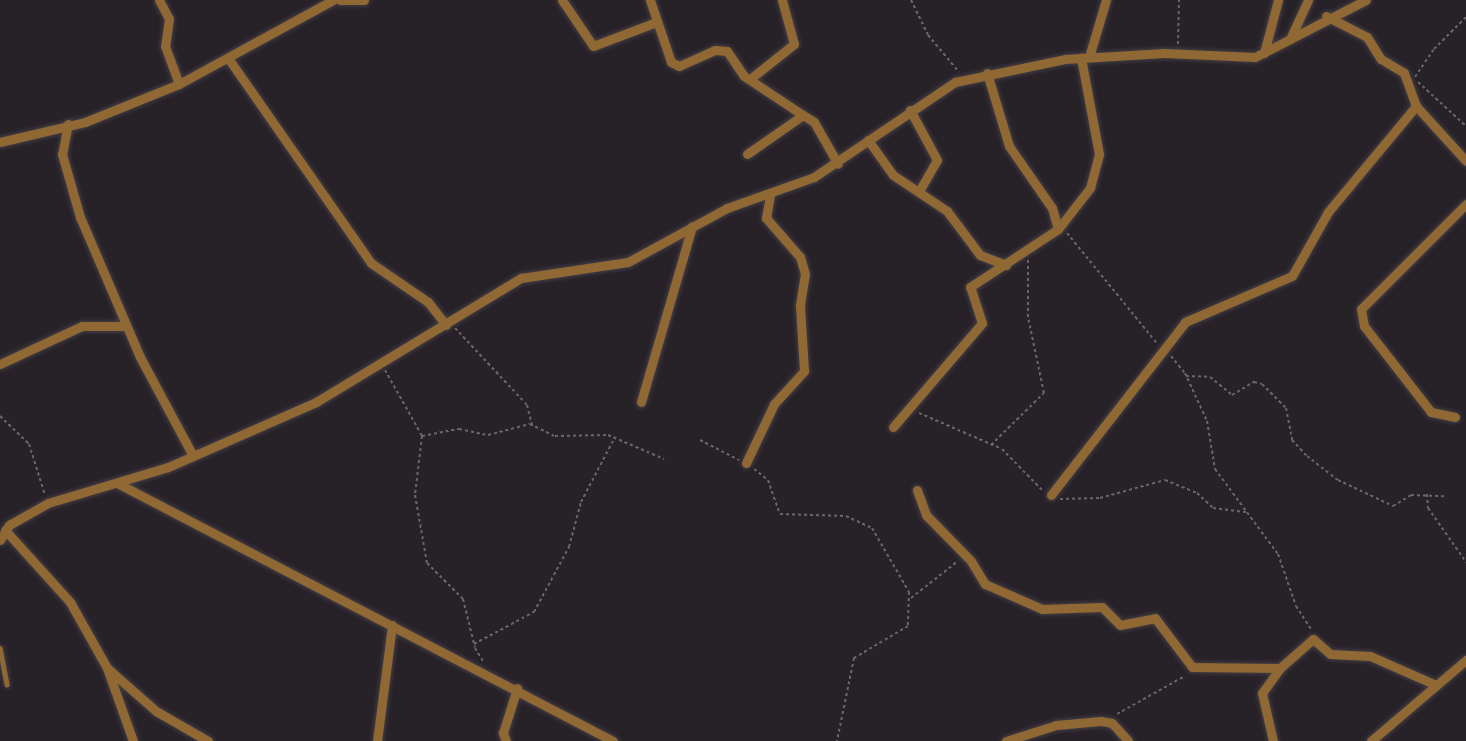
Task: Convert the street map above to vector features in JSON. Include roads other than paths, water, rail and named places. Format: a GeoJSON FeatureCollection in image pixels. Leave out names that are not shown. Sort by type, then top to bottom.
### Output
{"type":"FeatureCollection","features":[{"type":"Feature","properties":{"kind":"street"},"geometry":{"type":"LineString","coordinates":[[159,0],[169,19],[165,46],[179,84]]}},
{"type":"Feature","properties":{"kind":"street"},"geometry":{"type":"LineString","coordinates":[[0,142],[68,124],[179,84],[333,0]]}},
{"type":"Feature","properties":{"kind":"street"},"geometry":{"type":"LineString","coordinates":[[340,0],[364,0]]}},
{"type":"Feature","properties":{"kind":"street"},"geometry":{"type":"LineString","coordinates":[[562,0],[592,46],[654,23]]}},
{"type":"Feature","properties":{"kind":"street"},"geometry":{"type":"LineString","coordinates":[[650,0],[654,23],[674,64],[723,50],[750,79],[814,122],[838,164]]}},
{"type":"Feature","properties":{"kind":"street"},"geometry":{"type":"LineString","coordinates":[[750,79],[794,44],[782,0]]}},
{"type":"Feature","properties":{"kind":"street"},"geometry":{"type":"LineString","coordinates":[[893,427],[982,323],[970,287],[1060,227],[1081,204],[1097,170],[1085,58],[1106,0]]}},
{"type":"Feature","properties":{"kind":"street"},"geometry":{"type":"LineString","coordinates":[[1264,53],[1278,0]]}},
{"type":"Feature","properties":{"kind":"street"},"geometry":{"type":"LineString","coordinates":[[1290,39],[1308,0]]}},
{"type":"Feature","properties":{"kind":"street"},"geometry":{"type":"LineString","coordinates":[[1337,0],[1340,10]]}},
{"type":"Feature","properties":{"kind":"street"},"geometry":{"type":"LineString","coordinates":[[0,540],[5,530],[15,521],[48,503],[117,483],[193,456],[316,402],[521,278],[628,262],[692,226],[770,196],[838,164],[910,111],[964,78],[1085,58],[1178,53],[1264,53],[1326,16],[1366,0]]}},
{"type":"Feature","properties":{"kind":"street"},"geometry":{"type":"LineString","coordinates":[[1326,16],[1367,37],[1381,59],[1409,77],[1406,89],[1416,106],[1466,161]]}},
{"type":"Feature","properties":{"kind":"street"},"geometry":{"type":"LineString","coordinates":[[228,58],[371,263],[428,302],[448,324]]}},
{"type":"Feature","properties":{"kind":"street"},"geometry":{"type":"LineString","coordinates":[[987,73],[1009,146],[1052,208],[1060,227]]}},
{"type":"Feature","properties":{"kind":"street"},"geometry":{"type":"LineString","coordinates":[[1051,495],[1085,445],[1140,386],[1161,348],[1204,310],[1292,276],[1328,212],[1416,106]]}},
{"type":"Feature","properties":{"kind":"street"},"geometry":{"type":"LineString","coordinates":[[910,111],[937,160],[919,191]]}},
{"type":"Feature","properties":{"kind":"street"},"geometry":{"type":"LineString","coordinates":[[747,154],[803,115]]}},
{"type":"Feature","properties":{"kind":"street"},"geometry":{"type":"LineString","coordinates":[[68,124],[62,145],[65,164],[126,326],[193,456]]}},
{"type":"Feature","properties":{"kind":"street"},"geometry":{"type":"LineString","coordinates":[[868,140],[893,175],[946,211],[980,255],[1006,265]]}},
{"type":"Feature","properties":{"kind":"street"},"geometry":{"type":"LineString","coordinates":[[746,463],[774,404],[804,371],[800,305],[805,274],[800,257],[766,218],[770,196]]}},
{"type":"Feature","properties":{"kind":"street"},"geometry":{"type":"LineString","coordinates":[[1455,417],[1431,412],[1365,326],[1361,309],[1466,204]]}},
{"type":"Feature","properties":{"kind":"street"},"geometry":{"type":"LineString","coordinates":[[641,402],[692,226]]}},
{"type":"Feature","properties":{"kind":"street"},"geometry":{"type":"LineString","coordinates":[[0,364],[82,326],[126,326]]}},
{"type":"Feature","properties":{"kind":"street"},"geometry":{"type":"LineString","coordinates":[[117,483],[518,688],[613,741]]}},
{"type":"Feature","properties":{"kind":"street"},"geometry":{"type":"LineString","coordinates":[[917,489],[926,515],[964,556],[985,584],[1042,609],[1098,606],[1120,625],[1155,618],[1186,662],[1200,669],[1280,668]]}},
{"type":"Feature","properties":{"kind":"street"},"geometry":{"type":"LineString","coordinates":[[0,517],[15,521]]}},
{"type":"Feature","properties":{"kind":"street"},"geometry":{"type":"LineString","coordinates":[[5,530],[70,602],[107,668],[133,741]]}},
{"type":"Feature","properties":{"kind":"street"},"geometry":{"type":"LineString","coordinates":[[377,741],[392,625]]}},
{"type":"Feature","properties":{"kind":"street"},"geometry":{"type":"LineString","coordinates":[[1273,741],[1262,693],[1280,668],[1317,639],[1330,654],[1370,656],[1436,685]]}},
{"type":"Feature","properties":{"kind":"street"},"geometry":{"type":"LineString","coordinates":[[1371,741],[1466,660]]}},
{"type":"Feature","properties":{"kind":"street"},"geometry":{"type":"LineString","coordinates":[[107,668],[156,711],[208,741]]}},
{"type":"Feature","properties":{"kind":"street"},"geometry":{"type":"LineString","coordinates":[[507,741],[503,733],[518,688]]}},
{"type":"Feature","properties":{"kind":"street"},"geometry":{"type":"LineString","coordinates":[[1006,741],[1056,725],[1107,721],[1128,741]]}},
{"type":"Feature","properties":{"kind":"lane"},"geometry":{"type":"LineString","coordinates":[[0,648],[7,684]]}}]}
